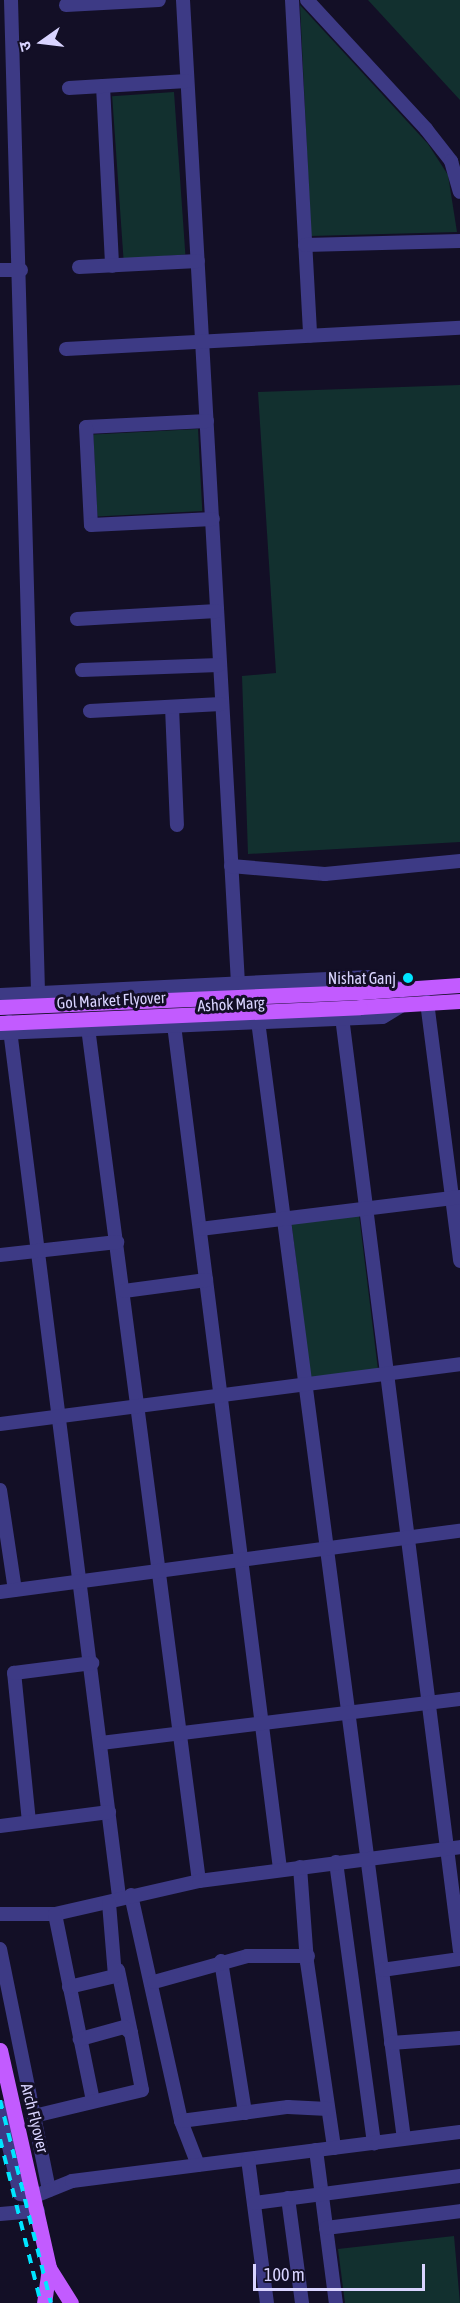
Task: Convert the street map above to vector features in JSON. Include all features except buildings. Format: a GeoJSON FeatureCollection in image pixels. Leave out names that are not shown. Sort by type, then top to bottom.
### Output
{"type":"FeatureCollection","features":[{"type":"Feature","properties":{"kind":"main road","name":"Ashok Marg"},"geometry":{"type":"LineString","coordinates":[[401,996],[460,985]]}},
{"type":"Feature","properties":{"kind":"main road","name":"Ashok Marg"},"geometry":{"type":"LineString","coordinates":[[401,996],[427,1002],[460,1001]]}},
{"type":"Feature","properties":{"kind":"main road","name":"Gol Market Flyover"},"geometry":{"type":"LineString","coordinates":[[3,1029],[401,996]]}},
{"type":"Feature","properties":{"kind":"main road","name":"Gol Market Flyover"},"geometry":{"type":"LineString","coordinates":[[2,999],[360,1000]]}},
{"type":"Feature","properties":{"kind":"main road","name":"Arch Flyover"},"geometry":{"type":"LineString","coordinates":[[0,2050],[31,2177],[42,2193],[38,2211],[49,2268]]}},
{"type":"Feature","properties":{"kind":"main road"},"geometry":{"type":"LineString","coordinates":[[44,2303],[49,2268]]}},
{"type":"Feature","properties":{"kind":"main road"},"geometry":{"type":"LineString","coordinates":[[49,2268],[70,2303]]}},
{"type":"Feature","properties":{"kind":"street"},"geometry":{"type":"LineString","coordinates":[[11,0],[7,87],[21,270],[38,993]]}},
{"type":"Feature","properties":{"kind":"street"},"geometry":{"type":"LineString","coordinates":[[66,5],[159,0]]}},
{"type":"Feature","properties":{"kind":"street"},"geometry":{"type":"LineString","coordinates":[[183,0],[238,984]]}},
{"type":"Feature","properties":{"kind":"street"},"geometry":{"type":"LineString","coordinates":[[292,0],[310,336]]}},
{"type":"Feature","properties":{"kind":"street"},"geometry":{"type":"LineString","coordinates":[[307,0],[426,129],[451,161],[460,192]]}},
{"type":"Feature","properties":{"kind":"street"},"geometry":{"type":"LineString","coordinates":[[69,88],[188,81]]}},
{"type":"Feature","properties":{"kind":"street"},"geometry":{"type":"LineString","coordinates":[[103,86],[112,266]]}},
{"type":"Feature","properties":{"kind":"street"},"geometry":{"type":"LineString","coordinates":[[305,245],[460,241]]}},
{"type":"Feature","properties":{"kind":"street"},"geometry":{"type":"LineString","coordinates":[[79,267],[198,261]]}},
{"type":"Feature","properties":{"kind":"street"},"geometry":{"type":"LineString","coordinates":[[0,270],[21,270]]}},
{"type":"Feature","properties":{"kind":"street"},"geometry":{"type":"LineString","coordinates":[[66,349],[460,328]]}},
{"type":"Feature","properties":{"kind":"street"},"geometry":{"type":"LineString","coordinates":[[207,422],[86,427],[91,525],[213,519]]}},
{"type":"Feature","properties":{"kind":"street"},"geometry":{"type":"LineString","coordinates":[[77,620],[217,611]]}},
{"type":"Feature","properties":{"kind":"street"},"geometry":{"type":"LineString","coordinates":[[82,670],[219,664]]}},
{"type":"Feature","properties":{"kind":"street"},"geometry":{"type":"LineString","coordinates":[[90,711],[221,704]]}},
{"type":"Feature","properties":{"kind":"street"},"geometry":{"type":"LineString","coordinates":[[171,707],[177,825]]}},
{"type":"Feature","properties":{"kind":"street"},"geometry":{"type":"LineString","coordinates":[[231,866],[325,874],[460,861]]}},
{"type":"Feature","properties":{"kind":"street","name":"Ashok Marg"},"geometry":{"type":"LineString","coordinates":[[2,999],[38,993],[370,977],[401,996],[382,1016],[88,1028],[3,1029]]}},
{"type":"Feature","properties":{"kind":"street"},"geometry":{"type":"LineString","coordinates":[[85,991],[199,1881]]}},
{"type":"Feature","properties":{"kind":"street"},"geometry":{"type":"LineString","coordinates":[[2,999],[3,1029],[39,1251],[82,1578],[120,1898],[118,1970],[142,2090],[34,2116]]}},
{"type":"Feature","properties":{"kind":"street"},"geometry":{"type":"LineString","coordinates":[[427,1002],[456,1198],[460,1261]]}},
{"type":"Feature","properties":{"kind":"street"},"geometry":{"type":"LineString","coordinates":[[342,1017],[429,1703],[453,1848],[460,1951]]}},
{"type":"Feature","properties":{"kind":"street"},"geometry":{"type":"LineString","coordinates":[[258,1021],[404,2139]]}},
{"type":"Feature","properties":{"kind":"street"},"geometry":{"type":"LineString","coordinates":[[174,1025],[280,1869]]}},
{"type":"Feature","properties":{"kind":"street"},"geometry":{"type":"LineString","coordinates":[[200,1229],[456,1198]]}},
{"type":"Feature","properties":{"kind":"street"},"geometry":{"type":"LineString","coordinates":[[0,1255],[117,1242]]}},
{"type":"Feature","properties":{"kind":"street"},"geometry":{"type":"LineString","coordinates":[[124,1291],[206,1280]]}},
{"type":"Feature","properties":{"kind":"street"},"geometry":{"type":"LineString","coordinates":[[0,1424],[220,1393],[460,1364]]}},
{"type":"Feature","properties":{"kind":"street"},"geometry":{"type":"LineString","coordinates":[[0,1491],[15,1590]]}},
{"type":"Feature","properties":{"kind":"street"},"geometry":{"type":"LineString","coordinates":[[0,1592],[82,1578],[460,1531]]}},
{"type":"Feature","properties":{"kind":"street"},"geometry":{"type":"LineString","coordinates":[[29,1822],[14,1673],[92,1663]]}},
{"type":"Feature","properties":{"kind":"street"},"geometry":{"type":"LineString","coordinates":[[101,1743],[180,1736],[460,1699]]}},
{"type":"Feature","properties":{"kind":"street"},"geometry":{"type":"LineString","coordinates":[[0,1826],[108,1812]]}},
{"type":"Feature","properties":{"kind":"street"},"geometry":{"type":"LineString","coordinates":[[0,1914],[55,1914],[199,1881],[453,1848]]}},
{"type":"Feature","properties":{"kind":"street"},"geometry":{"type":"LineString","coordinates":[[336,1862],[374,2143]]}},
{"type":"Feature","properties":{"kind":"street"},"geometry":{"type":"LineString","coordinates":[[300,1867],[308,1956],[334,2148]]}},
{"type":"Feature","properties":{"kind":"street"},"geometry":{"type":"LineString","coordinates":[[120,1898],[148,1980],[154,1982],[221,1961],[308,1956]]}},
{"type":"Feature","properties":{"kind":"street"},"geometry":{"type":"LineString","coordinates":[[55,1914],[93,2102]]}},
{"type":"Feature","properties":{"kind":"street"},"geometry":{"type":"LineString","coordinates":[[0,1949],[34,2116],[42,2193]]}},
{"type":"Feature","properties":{"kind":"street"},"geometry":{"type":"LineString","coordinates":[[382,1970],[460,1959]]}},
{"type":"Feature","properties":{"kind":"street"},"geometry":{"type":"LineString","coordinates":[[221,1961],[245,2113]]}},
{"type":"Feature","properties":{"kind":"street"},"geometry":{"type":"LineString","coordinates":[[69,1987],[115,1976],[118,1970]]}},
{"type":"Feature","properties":{"kind":"street"},"geometry":{"type":"LineString","coordinates":[[154,1982],[181,2121],[198,2165]]}},
{"type":"Feature","properties":{"kind":"street"},"geometry":{"type":"LineString","coordinates":[[80,2039],[124,2026],[131,2032]]}},
{"type":"Feature","properties":{"kind":"street"},"geometry":{"type":"LineString","coordinates":[[391,2043],[460,2038]]}},
{"type":"Feature","properties":{"kind":"street"},"geometry":{"type":"LineString","coordinates":[[0,2107],[20,2194],[42,2193],[72,2181],[460,2132]]}},
{"type":"Feature","properties":{"kind":"street"},"geometry":{"type":"LineString","coordinates":[[181,2121],[245,2113],[328,2109]]}},
{"type":"Feature","properties":{"kind":"street"},"geometry":{"type":"LineString","coordinates":[[316,2150],[336,2303]]}},
{"type":"Feature","properties":{"kind":"street"},"geometry":{"type":"LineString","coordinates":[[248,2159],[267,2303]]}},
{"type":"Feature","properties":{"kind":"street"},"geometry":{"type":"LineString","coordinates":[[254,2203],[460,2176]]}},
{"type":"Feature","properties":{"kind":"street"},"geometry":{"type":"LineString","coordinates":[[288,2198],[302,2303]]}},
{"type":"Feature","properties":{"kind":"street"},"geometry":{"type":"LineString","coordinates":[[0,2214],[38,2211]]}},
{"type":"Feature","properties":{"kind":"street"},"geometry":{"type":"LineString","coordinates":[[326,2228],[460,2211]]}},
{"type":"Feature","properties":{"kind":"green space"},"geometry":{"type":"Polygon","coordinates":[[[368,0],[460,0],[460,100],[368,0]]]}},
{"type":"Feature","properties":{"kind":"green space"},"geometry":{"type":"Polygon","coordinates":[[[300,5],[428,144],[448,175],[457,232],[311,236],[300,5]]]}},
{"type":"Feature","properties":{"kind":"green space"},"geometry":{"type":"Polygon","coordinates":[[[174,92],[185,255],[124,259],[112,96],[174,92]]]}},
{"type":"Feature","properties":{"kind":"green space"},"geometry":{"type":"Polygon","coordinates":[[[460,385],[460,842],[248,854],[242,676],[276,673],[258,392],[460,385]]]}},
{"type":"Feature","properties":{"kind":"green space"},"geometry":{"type":"Polygon","coordinates":[[[198,429],[202,511],[97,516],[93,434],[198,429]]]}},
{"type":"Feature","properties":{"kind":"green space"},"geometry":{"type":"Polygon","coordinates":[[[359,1215],[378,1370],[311,1378],[292,1223],[359,1215]]]}},
{"type":"Feature","properties":{"kind":"green space"},"geometry":{"type":"Polygon","coordinates":[[[454,2236],[460,2303],[345,2303],[338,2249],[454,2236]]]}},
{"type":"Feature","properties":{"kind":"railway"},"geometry":{"type":"LineString","coordinates":[[0,2100],[51,2303]]}},
{"type":"Feature","properties":{"kind":"railway"},"geometry":{"type":"LineString","coordinates":[[0,2139],[41,2303]]}},
{"type":"Feature","properties":{"kind":"place","name":"Nishat Ganj"},"geometry":{"type":"Point","coordinates":[408,978]}}]}
